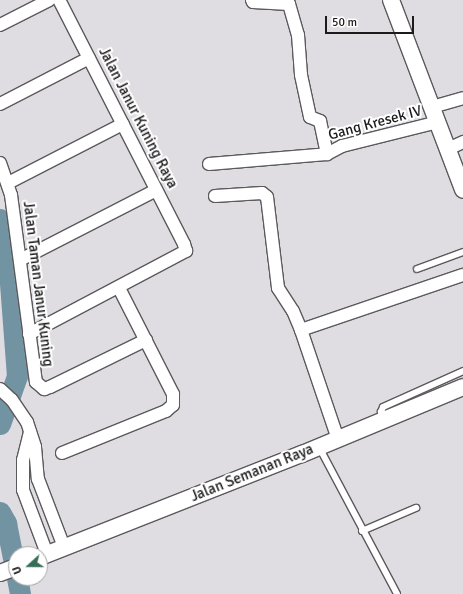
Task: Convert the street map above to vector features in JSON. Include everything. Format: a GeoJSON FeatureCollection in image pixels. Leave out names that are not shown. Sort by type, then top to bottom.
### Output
{"type":"FeatureCollection","features":[{"type":"Feature","properties":{"kind":"street"},"geometry":{"type":"LineString","coordinates":[[0,25],[49,0]]}},
{"type":"Feature","properties":{"kind":"street","name":"Jalan Janur Kuning Raya"},"geometry":{"type":"LineString","coordinates":[[59,0],[184,244],[186,251],[119,288]]}},
{"type":"Feature","properties":{"kind":"street","name":"Gang Kresek IV"},"geometry":{"type":"LineString","coordinates":[[252,0],[253,2],[289,4],[298,35],[301,75],[310,117],[320,121],[327,154],[342,146],[438,122]]}},
{"type":"Feature","properties":{"kind":"street"},"geometry":{"type":"LineString","coordinates":[[392,0],[463,190]]}},
{"type":"Feature","properties":{"kind":"street"},"geometry":{"type":"LineString","coordinates":[[0,104],[89,58]]}},
{"type":"Feature","properties":{"kind":"street"},"geometry":{"type":"LineString","coordinates":[[432,107],[463,98]]}},
{"type":"Feature","properties":{"kind":"street"},"geometry":{"type":"LineString","coordinates":[[8,183],[123,124]]}},
{"type":"Feature","properties":{"kind":"street"},"geometry":{"type":"LineString","coordinates":[[448,149],[463,142]]}},
{"type":"Feature","properties":{"kind":"street"},"geometry":{"type":"LineString","coordinates":[[209,164],[327,154]]}},
{"type":"Feature","properties":{"kind":"street","name":"Jalan Taman Janur Kuning"},"geometry":{"type":"LineString","coordinates":[[0,163],[8,183],[20,260],[33,376],[36,382],[44,389],[146,340]]}},
{"type":"Feature","properties":{"kind":"street"},"geometry":{"type":"LineString","coordinates":[[20,260],[156,190]]}},
{"type":"Feature","properties":{"kind":"street"},"geometry":{"type":"LineString","coordinates":[[215,196],[262,193],[266,197],[278,288],[293,311],[301,330],[338,439]]}},
{"type":"Feature","properties":{"kind":"street"},"geometry":{"type":"LineString","coordinates":[[301,330],[463,275]]}},
{"type":"Feature","properties":{"kind":"street"},"geometry":{"type":"LineString","coordinates":[[29,334],[119,288],[173,394],[173,405],[166,411],[62,453]]}},
{"type":"Feature","properties":{"kind":"street","name":"Jalan Semanan Raya"},"geometry":{"type":"LineString","coordinates":[[48,554],[338,439],[463,387]]}},
{"type":"Feature","properties":{"kind":"street"},"geometry":{"type":"LineString","coordinates":[[0,389],[21,411],[30,432],[35,447],[38,479],[64,547]]}},
{"type":"Feature","properties":{"kind":"street"},"geometry":{"type":"LineString","coordinates":[[30,432],[22,475],[27,503],[40,546]]}},
{"type":"Feature","properties":{"kind":"street"},"geometry":{"type":"LineString","coordinates":[[27,503],[44,497]]}},
{"type":"Feature","properties":{"kind":"lane"},"geometry":{"type":"LineString","coordinates":[[417,269],[463,252]]}},
{"type":"Feature","properties":{"kind":"lane"},"geometry":{"type":"LineString","coordinates":[[385,420],[381,412],[383,407],[463,371]]}},
{"type":"Feature","properties":{"kind":"lane"},"geometry":{"type":"LineString","coordinates":[[318,447],[397,594]]}},
{"type":"Feature","properties":{"kind":"lane"},"geometry":{"type":"LineString","coordinates":[[362,531],[416,508]]}},
{"type":"Feature","properties":{"kind":"waterway"},"geometry":{"type":"LineString","coordinates":[[0,219],[9,270],[17,376],[0,424]]}},
{"type":"Feature","properties":{"kind":"waterway"},"geometry":{"type":"LineString","coordinates":[[0,512],[6,523],[11,546]]}},
{"type":"Feature","properties":{"kind":"waterway"},"geometry":{"type":"LineString","coordinates":[[18,586],[20,594]]}}]}
